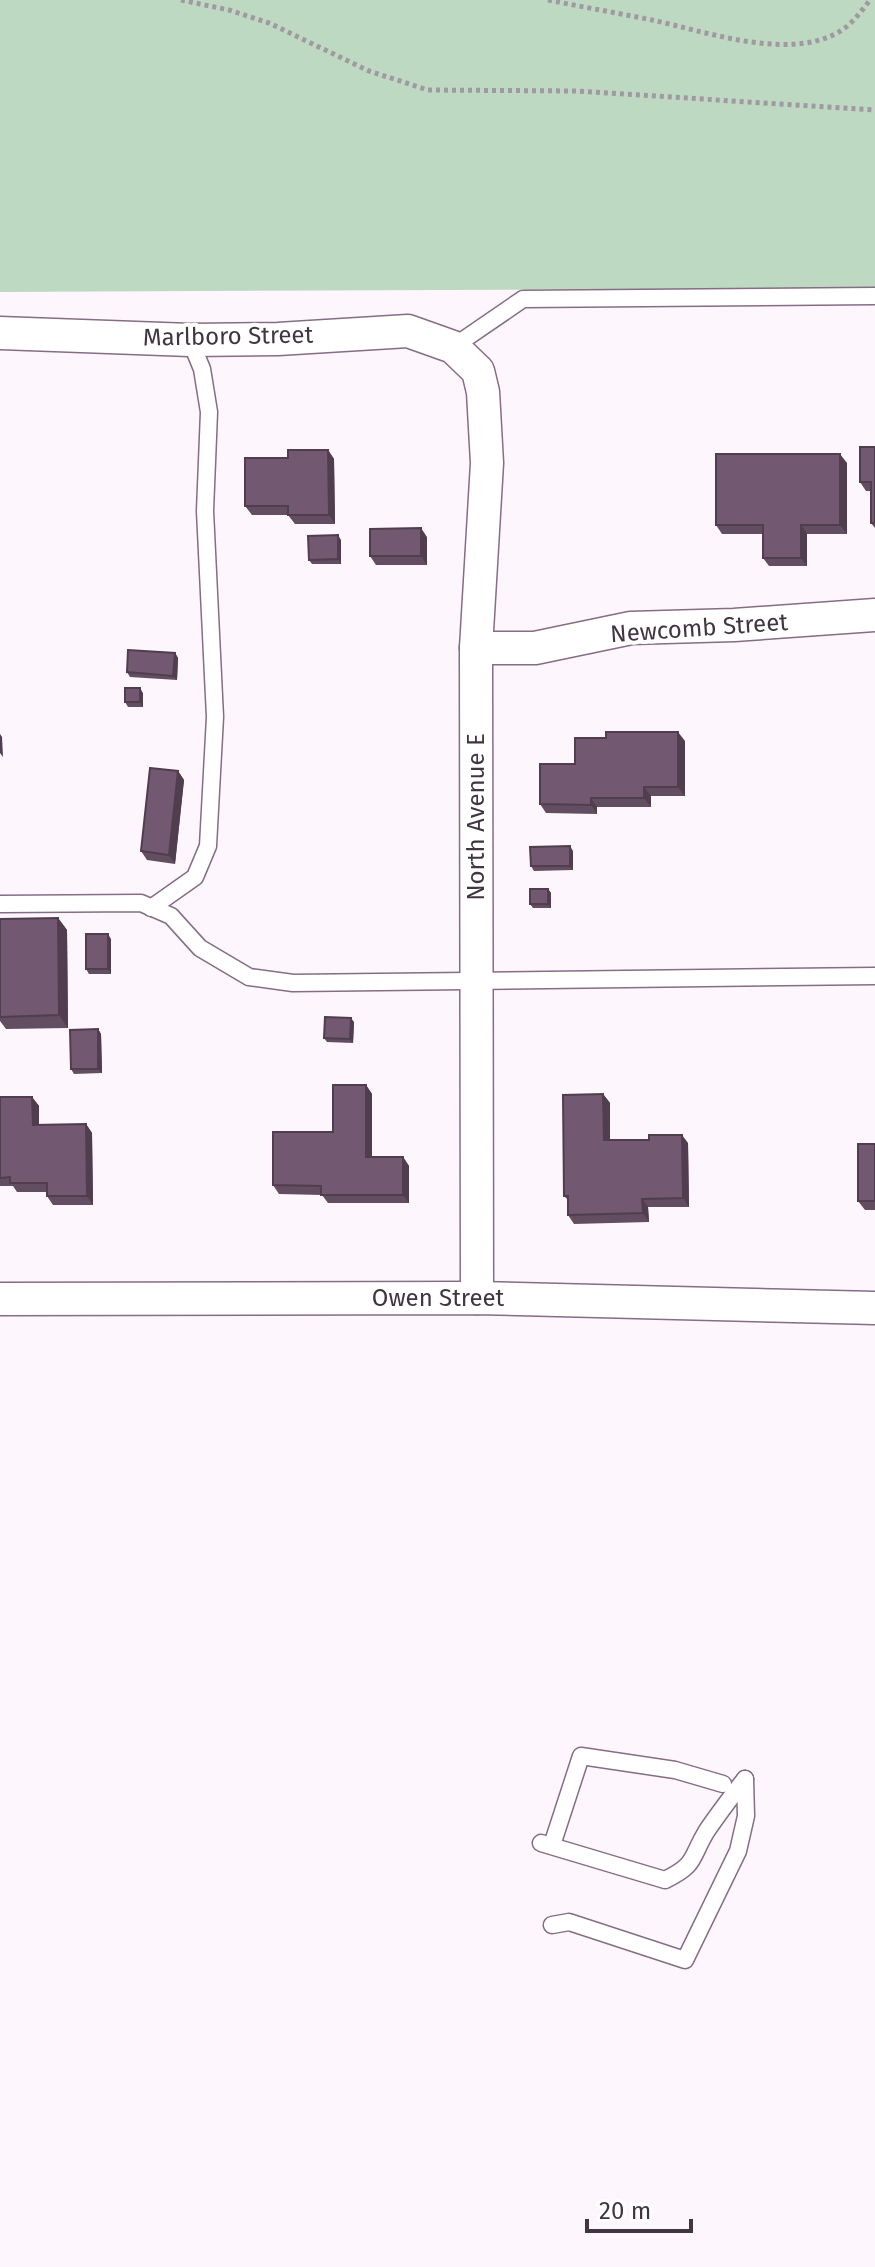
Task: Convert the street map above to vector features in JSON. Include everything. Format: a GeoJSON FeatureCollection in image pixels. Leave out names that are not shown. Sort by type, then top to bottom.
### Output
{"type":"FeatureCollection","features":[{"type":"Feature","properties":{"kind":"street","name":"Marlboro Street"},"geometry":{"type":"LineString","coordinates":[[0,333],[190,340],[278,339],[408,331],[453,347]]}},
{"type":"Feature","properties":{"kind":"street","name":"North Avenue E"},"geometry":{"type":"LineString","coordinates":[[453,347],[478,371],[483,392],[487,463],[476,648],[477,1298]]}},
{"type":"Feature","properties":{"kind":"street","name":"Newcomb Street"},"geometry":{"type":"LineString","coordinates":[[476,648],[535,648],[631,628],[734,625],[875,615]]}},
{"type":"Feature","properties":{"kind":"street","name":"Owen Street"},"geometry":{"type":"LineString","coordinates":[[0,1299],[477,1298],[875,1308]]}},
{"type":"Feature","properties":{"kind":"lane"},"geometry":{"type":"LineString","coordinates":[[453,347],[523,299],[875,296]]}},
{"type":"Feature","properties":{"kind":"lane"},"geometry":{"type":"LineString","coordinates":[[151,908],[195,877],[208,846],[215,717],[205,511],[209,412],[202,369],[190,340]]}},
{"type":"Feature","properties":{"kind":"lane"},"geometry":{"type":"LineString","coordinates":[[0,904],[141,903],[171,916],[200,948],[249,977],[293,983],[875,976]]}},
{"type":"Feature","properties":{"kind":"lane"},"geometry":{"type":"LineString","coordinates":[[552,1925],[569,1922],[685,1960],[738,1851],[746,1816],[745,1779],[705,1835],[696,1857],[685,1870],[665,1880],[548,1841],[581,1756],[675,1770],[723,1784]]}},
{"type":"Feature","properties":{"kind":"path"},"geometry":{"type":"LineString","coordinates":[[181,0],[229,10],[269,23],[369,71],[428,90],[576,91],[875,110]]}},
{"type":"Feature","properties":{"kind":"path"},"geometry":{"type":"LineString","coordinates":[[548,0],[762,43],[815,41],[834,35],[848,26],[870,0]]}},
{"type":"Feature","properties":{"kind":"green space"},"geometry":{"type":"Polygon","coordinates":[[[0,0],[875,0],[875,288],[0,292],[0,0]]]}},
{"type":"Feature","properties":{"kind":"building"},"geometry":{"type":"Polygon","coordinates":[[[860,447],[875,447],[875,523],[871,523],[871,482],[860,482],[860,447]]]}},
{"type":"Feature","properties":{"kind":"building"},"geometry":{"type":"Polygon","coordinates":[[[288,450],[328,450],[329,515],[288,515],[288,506],[245,506],[245,458],[288,458],[288,450]]]}},
{"type":"Feature","properties":{"kind":"building"},"geometry":{"type":"Polygon","coordinates":[[[716,454],[840,454],[840,525],[801,525],[801,558],[763,558],[763,525],[716,525],[716,454]]]}},
{"type":"Feature","properties":{"kind":"building"},"geometry":{"type":"Polygon","coordinates":[[[421,528],[421,556],[370,556],[370,529],[421,528]]]}},
{"type":"Feature","properties":{"kind":"building"},"geometry":{"type":"Polygon","coordinates":[[[338,535],[338,559],[309,560],[308,536],[338,535]]]}},
{"type":"Feature","properties":{"kind":"building"},"geometry":{"type":"Polygon","coordinates":[[[128,650],[175,653],[173,676],[127,672],[128,650]]]}},
{"type":"Feature","properties":{"kind":"building"},"geometry":{"type":"Polygon","coordinates":[[[125,688],[140,688],[140,702],[125,702],[125,688]]]}},
{"type":"Feature","properties":{"kind":"building"},"geometry":{"type":"Polygon","coordinates":[[[606,732],[678,732],[678,787],[644,787],[644,798],[591,798],[591,805],[540,804],[540,764],[575,764],[575,738],[606,738],[606,732]]]}},
{"type":"Feature","properties":{"kind":"building"},"geometry":{"type":"Polygon","coordinates":[[[150,768],[178,771],[169,855],[141,851],[150,768]]]}},
{"type":"Feature","properties":{"kind":"building"},"geometry":{"type":"Polygon","coordinates":[[[570,846],[570,866],[531,866],[530,847],[570,846]]]}},
{"type":"Feature","properties":{"kind":"building"},"geometry":{"type":"Polygon","coordinates":[[[530,889],[548,889],[548,904],[530,904],[530,889]]]}},
{"type":"Feature","properties":{"kind":"building"},"geometry":{"type":"Polygon","coordinates":[[[58,918],[59,1015],[0,1017],[0,919],[58,918]]]}},
{"type":"Feature","properties":{"kind":"building"},"geometry":{"type":"Polygon","coordinates":[[[86,934],[108,934],[108,969],[86,969],[86,934]]]}},
{"type":"Feature","properties":{"kind":"building"},"geometry":{"type":"Polygon","coordinates":[[[325,1017],[351,1018],[350,1039],[324,1038],[325,1017]]]}},
{"type":"Feature","properties":{"kind":"building"},"geometry":{"type":"Polygon","coordinates":[[[98,1029],[98,1069],[71,1069],[70,1030],[98,1029]]]}},
{"type":"Feature","properties":{"kind":"building"},"geometry":{"type":"Polygon","coordinates":[[[333,1085],[366,1085],[366,1157],[403,1157],[403,1195],[321,1195],[321,1186],[273,1185],[273,1132],[333,1132],[333,1085]]]}},
{"type":"Feature","properties":{"kind":"building"},"geometry":{"type":"Polygon","coordinates":[[[603,1094],[604,1140],[649,1140],[649,1135],[682,1135],[683,1198],[642,1199],[643,1213],[568,1215],[568,1196],[564,1196],[563,1095],[603,1094]]]}},
{"type":"Feature","properties":{"kind":"building"},"geometry":{"type":"Polygon","coordinates":[[[0,1097],[32,1097],[33,1125],[86,1124],[87,1196],[47,1196],[47,1183],[10,1183],[10,1177],[0,1178],[0,1097]]]}},
{"type":"Feature","properties":{"kind":"building"},"geometry":{"type":"Polygon","coordinates":[[[858,1144],[875,1144],[875,1201],[858,1201],[858,1144]]]}}]}
